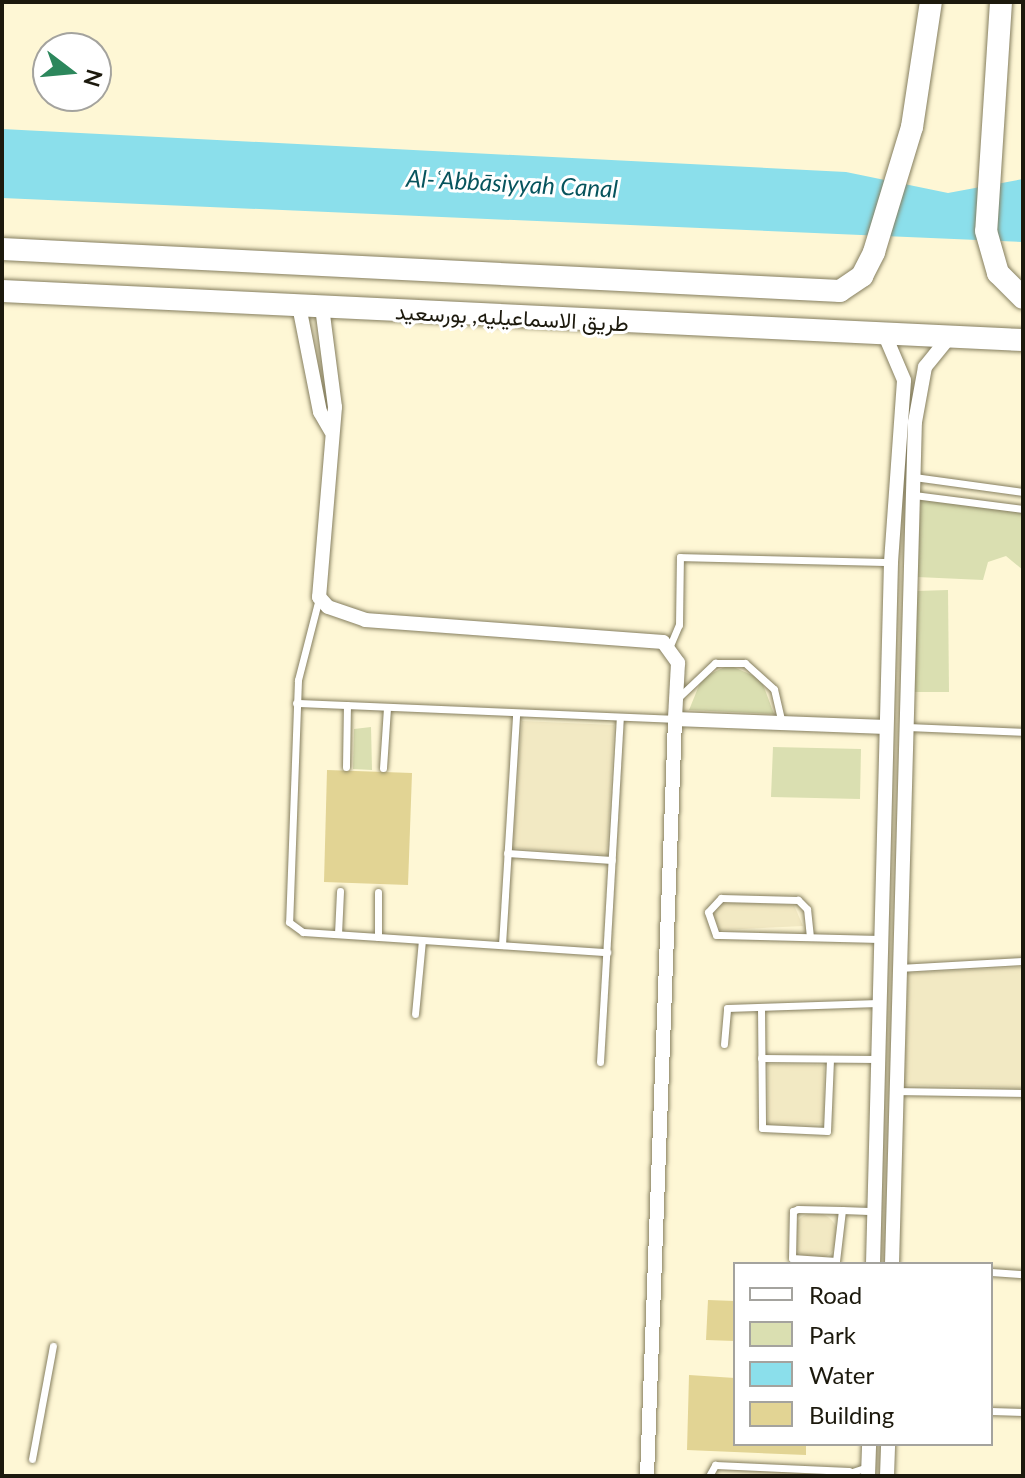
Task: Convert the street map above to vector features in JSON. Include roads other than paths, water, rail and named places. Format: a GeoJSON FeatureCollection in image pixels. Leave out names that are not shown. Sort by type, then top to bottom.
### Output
{"type":"FeatureCollection","features":[{"type":"Feature","properties":{"kind":"highway","name":"طريق الاسماعيليه, بورسعيد"},"geometry":{"type":"LineString","coordinates":[[2,249],[827,294],[862,276],[874,252],[912,127],[931,2]]}},
{"type":"Feature","properties":{"kind":"highway"},"geometry":{"type":"LineString","coordinates":[[1001,2],[991,142],[990,252],[1023,298]]}},
{"type":"Feature","properties":{"kind":"highway","name":"طريق الاسماعيليه, بورسعيد"},"geometry":{"type":"LineString","coordinates":[[2,291],[1023,340]]}},
{"type":"Feature","properties":{"kind":"street"},"geometry":{"type":"LineString","coordinates":[[310,307],[320,412],[331,431]]}},
{"type":"Feature","properties":{"kind":"street"},"geometry":{"type":"LineString","coordinates":[[310,307],[335,407],[319,597],[342,616],[669,648],[678,663],[647,1476]]}},
{"type":"Feature","properties":{"kind":"street"},"geometry":{"type":"LineString","coordinates":[[873,1262],[891,562],[904,380],[884,333]]}},
{"type":"Feature","properties":{"kind":"street"},"geometry":{"type":"LineString","coordinates":[[892,1262],[902,727],[919,390],[930,356],[950,336]]}},
{"type":"Feature","properties":{"kind":"street"},"geometry":{"type":"LineString","coordinates":[[898,495],[914,495]]}},
{"type":"Feature","properties":{"kind":"street"},"geometry":{"type":"LineString","coordinates":[[675,719],[902,727]]}},
{"type":"Feature","properties":{"kind":"street"},"geometry":{"type":"LineString","coordinates":[[886,727],[902,727]]}},
{"type":"Feature","properties":{"kind":"street"},"geometry":{"type":"LineString","coordinates":[[882,845],[900,845]]}},
{"type":"Feature","properties":{"kind":"street"},"geometry":{"type":"LineString","coordinates":[[879,939],[898,939]]}},
{"type":"Feature","properties":{"kind":"street"},"geometry":{"type":"LineString","coordinates":[[869,1446],[868,1472],[887,1472],[888,1446]]}},
{"type":"Feature","properties":{"kind":"lane"},"geometry":{"type":"LineString","coordinates":[[914,477],[1023,492]]}},
{"type":"Feature","properties":{"kind":"lane"},"geometry":{"type":"LineString","coordinates":[[962,486],[962,500]]}},
{"type":"Feature","properties":{"kind":"lane"},"geometry":{"type":"LineString","coordinates":[[914,495],[1023,509]]}},
{"type":"Feature","properties":{"kind":"lane"},"geometry":{"type":"LineString","coordinates":[[669,648],[679,625],[680,557],[891,562]]}},
{"type":"Feature","properties":{"kind":"lane"},"geometry":{"type":"LineString","coordinates":[[319,597],[296,703],[286,913],[295,929],[607,952]]}},
{"type":"Feature","properties":{"kind":"lane"},"geometry":{"type":"LineString","coordinates":[[676,701],[706,668],[737,661],[768,679],[782,724]]}},
{"type":"Feature","properties":{"kind":"lane"},"geometry":{"type":"LineString","coordinates":[[296,703],[675,719]]}},
{"type":"Feature","properties":{"kind":"lane"},"geometry":{"type":"LineString","coordinates":[[346,767],[347,705]]}},
{"type":"Feature","properties":{"kind":"lane"},"geometry":{"type":"LineString","coordinates":[[383,768],[387,707]]}},
{"type":"Feature","properties":{"kind":"lane"},"geometry":{"type":"LineString","coordinates":[[502,945],[516,713]]}},
{"type":"Feature","properties":{"kind":"lane"},"geometry":{"type":"LineString","coordinates":[[600,1062],[620,718]]}},
{"type":"Feature","properties":{"kind":"lane"},"geometry":{"type":"LineString","coordinates":[[902,727],[1023,732]]}},
{"type":"Feature","properties":{"kind":"lane"},"geometry":{"type":"LineString","coordinates":[[507,853],[612,860]]}},
{"type":"Feature","properties":{"kind":"lane"},"geometry":{"type":"LineString","coordinates":[[338,934],[340,891]]}},
{"type":"Feature","properties":{"kind":"lane"},"geometry":{"type":"LineString","coordinates":[[378,892],[378,937]]}},
{"type":"Feature","properties":{"kind":"lane"},"geometry":{"type":"LineString","coordinates":[[810,937],[807,909],[798,900],[721,898],[708,912],[716,935],[879,939]]}},
{"type":"Feature","properties":{"kind":"lane"},"geometry":{"type":"LineString","coordinates":[[415,1014],[422,940]]}},
{"type":"Feature","properties":{"kind":"lane"},"geometry":{"type":"LineString","coordinates":[[898,968],[1023,961]]}},
{"type":"Feature","properties":{"kind":"lane"},"geometry":{"type":"LineString","coordinates":[[724,1044],[725,1009],[878,1003]]}},
{"type":"Feature","properties":{"kind":"lane"},"geometry":{"type":"LineString","coordinates":[[761,1007],[760,1127],[824,1132],[830,1059]]}},
{"type":"Feature","properties":{"kind":"lane"},"geometry":{"type":"LineString","coordinates":[[761,1058],[877,1059]]}},
{"type":"Feature","properties":{"kind":"lane"},"geometry":{"type":"LineString","coordinates":[[895,1091],[1023,1093]]}},
{"type":"Feature","properties":{"kind":"lane"},"geometry":{"type":"LineString","coordinates":[[842,1210],[836,1261],[792,1258],[793,1211],[842,1210],[875,1211]]}},
{"type":"Feature","properties":{"kind":"lane"},"geometry":{"type":"LineString","coordinates":[[993,1272],[1023,1274]]}},
{"type":"Feature","properties":{"kind":"lane"},"geometry":{"type":"LineString","coordinates":[[32,1459],[53,1346]]}},
{"type":"Feature","properties":{"kind":"lane"},"geometry":{"type":"LineString","coordinates":[[993,1411],[1023,1412]]}},
{"type":"Feature","properties":{"kind":"lane"},"geometry":{"type":"LineString","coordinates":[[709,1476],[715,1465],[755,1472],[868,1472]]}},
{"type":"Feature","properties":{"kind":"lane"},"geometry":{"type":"LineString","coordinates":[[840,1476],[849,1471]]}},
{"type":"Feature","properties":{"kind":"water","name":"Al-ʿAbbāsiyyah Canal"},"geometry":{"type":"Polygon","coordinates":[[[2,129],[846,172],[948,193],[1023,179],[1023,242],[2,198],[2,129]]]}}]}
